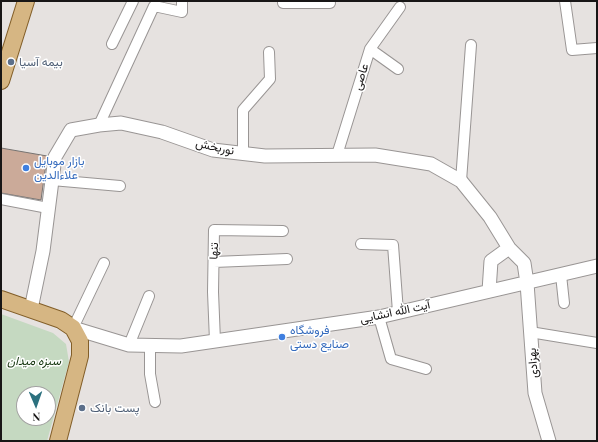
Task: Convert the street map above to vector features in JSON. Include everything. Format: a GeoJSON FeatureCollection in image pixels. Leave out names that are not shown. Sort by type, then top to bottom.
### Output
{"type":"FeatureCollection","features":[{"type":"Feature","properties":{"kind":"main road"},"geometry":{"type":"LineString","coordinates":[[1,81],[26,1]]}},
{"type":"Feature","properties":{"kind":"main road"},"geometry":{"type":"LineString","coordinates":[[1,299],[61,320],[73,328],[80,341],[80,356],[58,441]]}},
{"type":"Feature","properties":{"kind":"street"},"geometry":{"type":"LineString","coordinates":[[112,44],[133,1]]}},
{"type":"Feature","properties":{"kind":"street"},"geometry":{"type":"LineString","coordinates":[[100,125],[154,6],[182,12],[182,1]]}},
{"type":"Feature","properties":{"kind":"street"},"geometry":{"type":"LineString","coordinates":[[283,1],[283,3],[330,3]]}},
{"type":"Feature","properties":{"kind":"street"},"geometry":{"type":"LineString","coordinates":[[565,1],[572,50],[597,48]]}},
{"type":"Feature","properties":{"kind":"street","name":"عاصی"},"geometry":{"type":"LineString","coordinates":[[337,155],[370,49],[400,7]]}},
{"type":"Feature","properties":{"kind":"street"},"geometry":{"type":"LineString","coordinates":[[461,182],[471,45]]}},
{"type":"Feature","properties":{"kind":"street"},"geometry":{"type":"LineString","coordinates":[[370,49],[398,69]]}},
{"type":"Feature","properties":{"kind":"street"},"geometry":{"type":"LineString","coordinates":[[242,153],[243,110],[270,79],[269,52]]}},
{"type":"Feature","properties":{"kind":"street","name":"نوربخش"},"geometry":{"type":"LineString","coordinates":[[32,310],[43,251],[55,157],[71,130],[121,123],[162,132],[213,150],[265,156],[375,155],[431,164],[461,182],[490,217],[509,248],[524,263],[527,283]]}},
{"type":"Feature","properties":{"kind":"street"},"geometry":{"type":"LineString","coordinates":[[52,180],[120,186]]}},
{"type":"Feature","properties":{"kind":"street"},"geometry":{"type":"LineString","coordinates":[[1,199],[48,208]]}},
{"type":"Feature","properties":{"kind":"street","name":"تنها"},"geometry":{"type":"LineString","coordinates":[[215,341],[213,292],[214,230],[283,231]]}},
{"type":"Feature","properties":{"kind":"street"},"geometry":{"type":"LineString","coordinates":[[361,244],[393,245],[398,312]]}},
{"type":"Feature","properties":{"kind":"street"},"geometry":{"type":"LineString","coordinates":[[489,291],[491,261],[509,248]]}},
{"type":"Feature","properties":{"kind":"street"},"geometry":{"type":"LineString","coordinates":[[214,262],[287,259]]}},
{"type":"Feature","properties":{"kind":"street"},"geometry":{"type":"LineString","coordinates":[[73,328],[104,263]]}},
{"type":"Feature","properties":{"kind":"street","name":"آیت الله انشایی"},"geometry":{"type":"LineString","coordinates":[[73,328],[129,345],[181,346],[379,317],[597,266]]}},
{"type":"Feature","properties":{"kind":"street"},"geometry":{"type":"LineString","coordinates":[[561,275],[564,303]]}},
{"type":"Feature","properties":{"kind":"street","name":"بهزادی"},"geometry":{"type":"LineString","coordinates":[[527,283],[535,393],[549,441]]}},
{"type":"Feature","properties":{"kind":"street"},"geometry":{"type":"LineString","coordinates":[[129,345],[149,296]]}},
{"type":"Feature","properties":{"kind":"street"},"geometry":{"type":"LineString","coordinates":[[379,317],[391,358],[426,369]]}},
{"type":"Feature","properties":{"kind":"street"},"geometry":{"type":"LineString","coordinates":[[530,332],[597,343]]}},
{"type":"Feature","properties":{"kind":"street"},"geometry":{"type":"LineString","coordinates":[[150,346],[150,374],[155,402]]}},
{"type":"Feature","properties":{"kind":"green space","name":"سبزه میدان"},"geometry":{"type":"Polygon","coordinates":[[[1,314],[53,333],[66,344],[69,362],[56,409],[56,386],[16,386],[16,426],[51,426],[47,441],[1,441],[1,314]]]}},
{"type":"Feature","properties":{"kind":"building","name":"بازار موبایل علاءالدین"},"geometry":{"type":"Polygon","coordinates":[[[1,148],[47,156],[41,200],[1,193],[1,148]]]}},
{"type":"Feature","properties":{"kind":"place","name":"بیمه آسیا"},"geometry":{"type":"Point","coordinates":[11,62]}},
{"type":"Feature","properties":{"kind":"place","name":"بازار موبایل علاءالدین"},"geometry":{"type":"Point","coordinates":[26,168]}},
{"type":"Feature","properties":{"kind":"place","name":"فروشگاه صنایع دستی"},"geometry":{"type":"Point","coordinates":[282,337]}},
{"type":"Feature","properties":{"kind":"place","name":"پست بانک"},"geometry":{"type":"Point","coordinates":[82,408]}}]}
